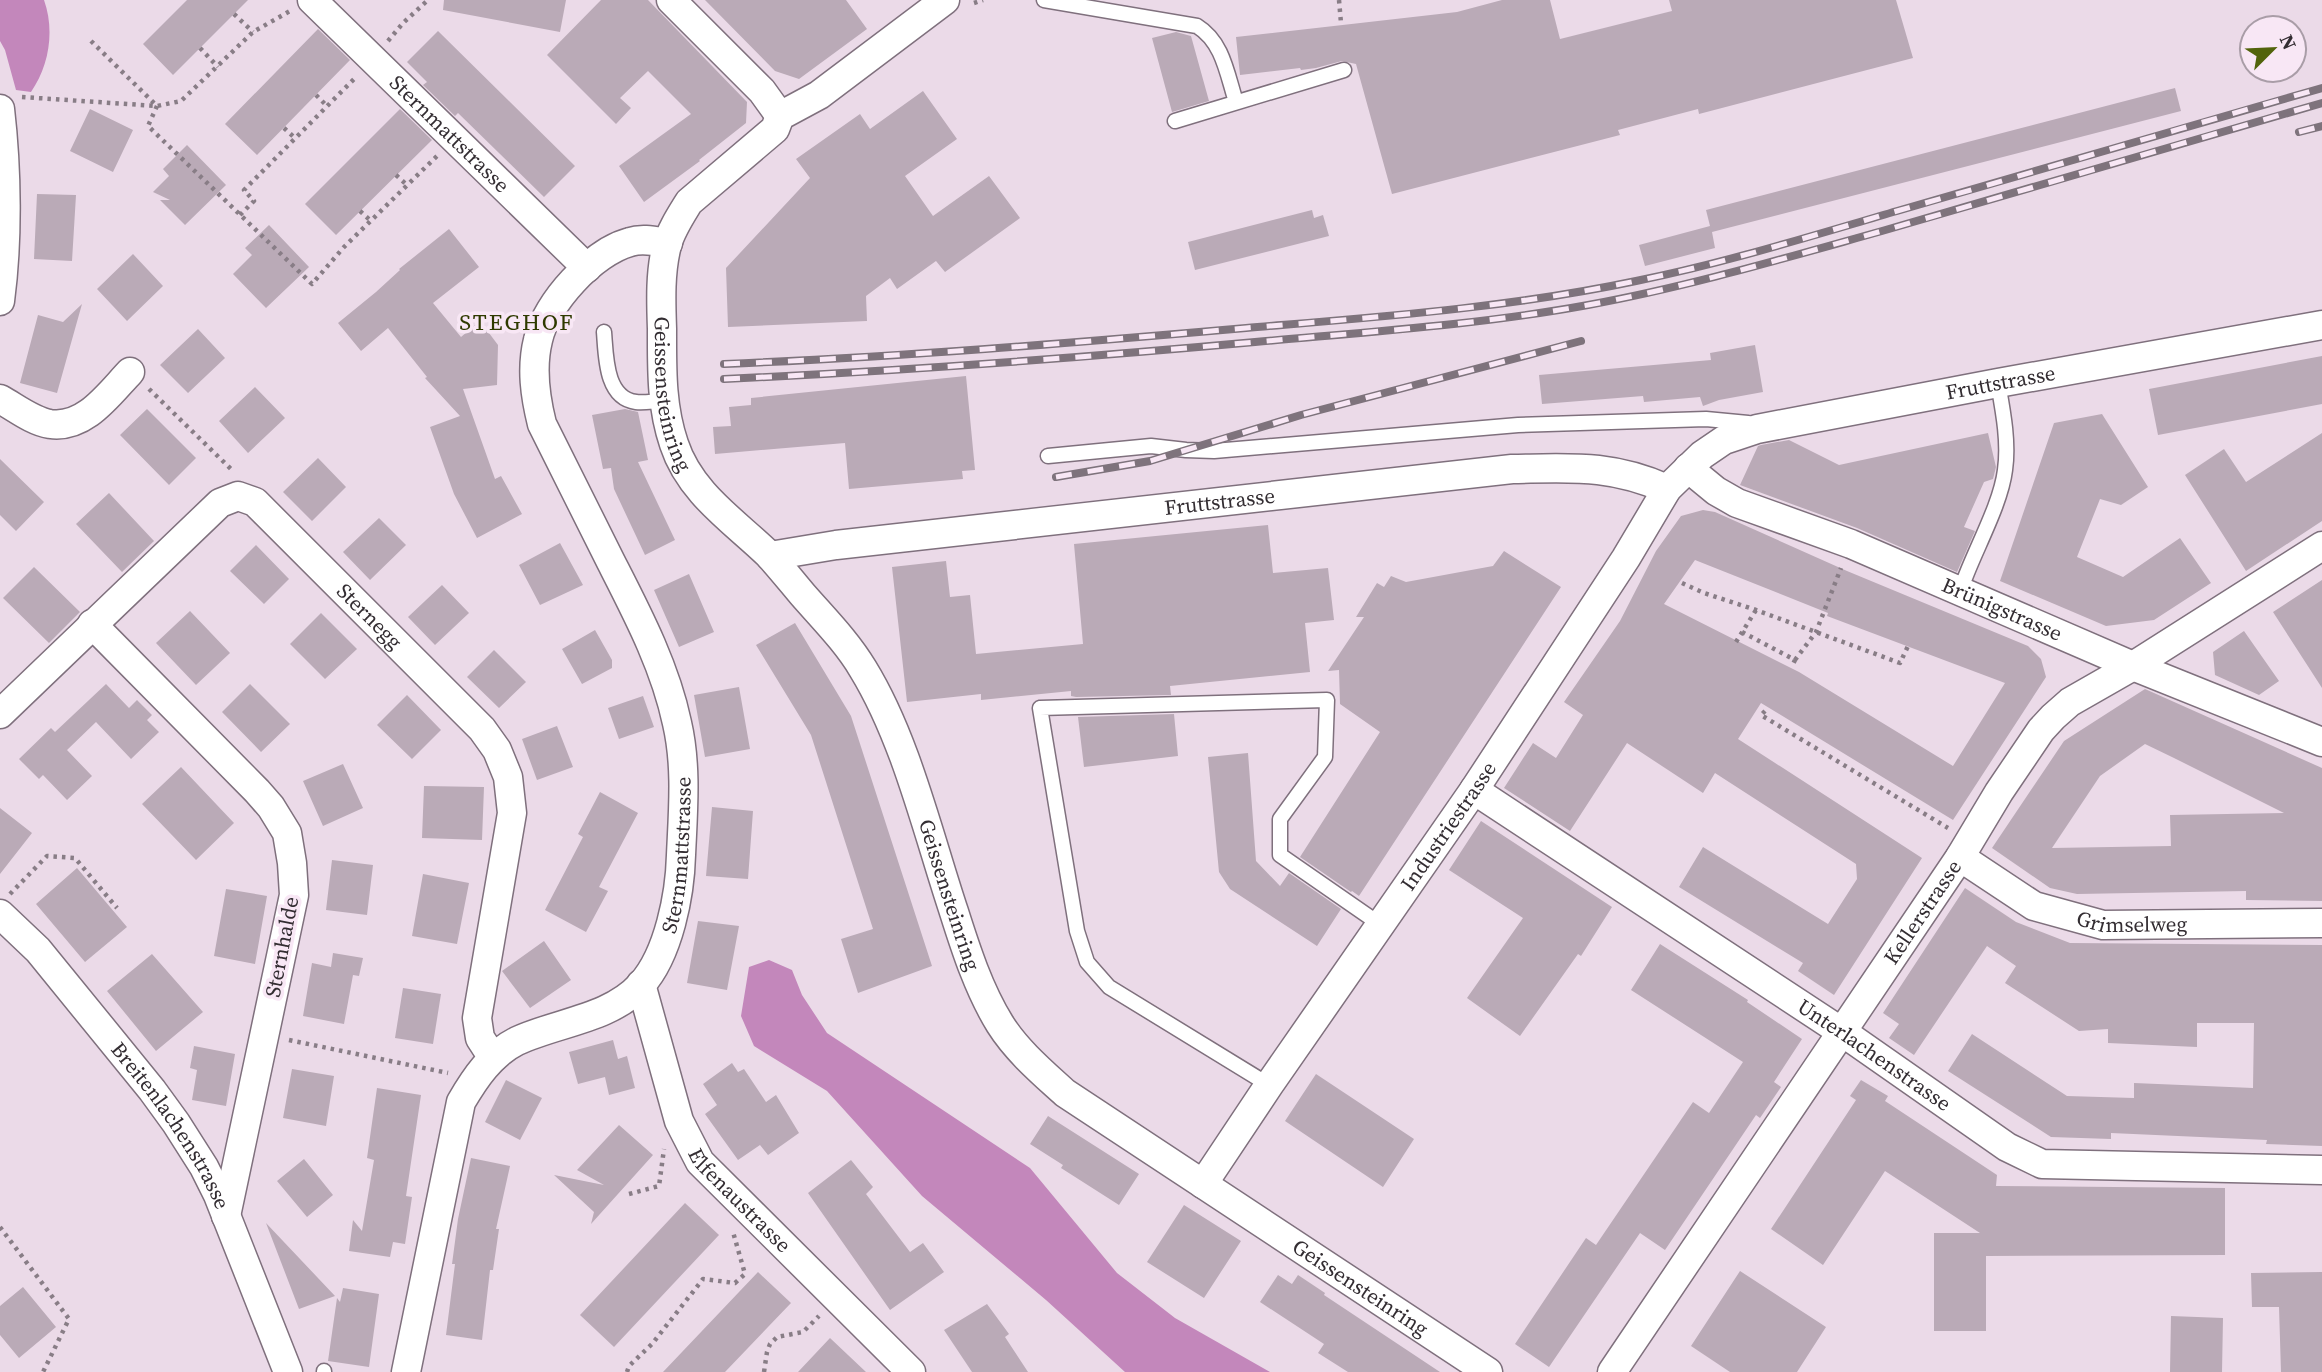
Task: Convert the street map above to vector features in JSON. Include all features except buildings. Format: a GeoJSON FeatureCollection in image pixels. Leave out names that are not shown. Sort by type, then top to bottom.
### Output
{"type":"FeatureCollection","features":[{"type":"Feature","properties":{"kind":"street"},"geometry":{"type":"LineString","coordinates":[[671,0],[762,91],[780,116]]}},
{"type":"Feature","properties":{"kind":"street"},"geometry":{"type":"LineString","coordinates":[[668,243],[689,202],[775,129],[780,116],[819,95],[945,0]]}},
{"type":"Feature","properties":{"kind":"street","name":"Sternmattstrasse"},"geometry":{"type":"LineString","coordinates":[[305,3],[373,60],[587,268]]}},
{"type":"Feature","properties":{"kind":"street"},"geometry":{"type":"LineString","coordinates":[[0,108],[5,186],[0,301]]}},
{"type":"Feature","properties":{"kind":"street","name":"Sternmattstrasse"},"geometry":{"type":"LineString","coordinates":[[406,1372],[461,1102],[475,1079],[493,1058],[516,1042],[613,1007],[642,984],[671,926],[680,883],[684,779],[678,723],[638,614],[542,425],[535,399],[534,373],[541,328],[557,300],[587,268],[614,248],[631,242],[641,240],[668,243]]}},
{"type":"Feature","properties":{"kind":"street","name":"Geissensteinring"},"geometry":{"type":"LineString","coordinates":[[668,243],[663,270],[661,311],[663,401],[675,448],[693,481],[711,503],[770,556],[825,618],[862,667],[901,748],[963,941],[1000,1024],[1023,1054],[1065,1093],[1488,1372]]}},
{"type":"Feature","properties":{"kind":"street","name":"Fruttstrasse"},"geometry":{"type":"LineString","coordinates":[[1688,468],[1724,440],[1757,429],[2322,325]]}},
{"type":"Feature","properties":{"kind":"street"},"geometry":{"type":"LineString","coordinates":[[0,399],[50,424],[71,423],[89,414],[130,372]]}},
{"type":"Feature","properties":{"kind":"street","name":"Fruttstrasse"},"geometry":{"type":"LineString","coordinates":[[770,556],[836,545],[1512,469],[1592,467],[1629,475],[1667,489]]}},
{"type":"Feature","properties":{"kind":"street","name":"Brünigstrasse"},"geometry":{"type":"LineString","coordinates":[[1688,468],[1716,491],[1737,503],[1850,544],[2133,666],[2322,742]]}},
{"type":"Feature","properties":{"kind":"street","name":"Industriestrasse"},"geometry":{"type":"LineString","coordinates":[[1203,1184],[1474,790],[1626,558],[1667,489],[1688,468]]}},
{"type":"Feature","properties":{"kind":"street","name":"Sternegg"},"geometry":{"type":"LineString","coordinates":[[0,713],[220,503],[238,496],[255,502],[482,729],[497,750],[508,777],[512,813],[477,1018],[480,1038],[493,1058]]}},
{"type":"Feature","properties":{"kind":"street","name":"Kellerstrasse"},"geometry":{"type":"LineString","coordinates":[[1612,1372],[1965,849],[1999,792],[2053,717],[2081,696],[2322,546]]}},
{"type":"Feature","properties":{"kind":"street","name":"Sternhalde"},"geometry":{"type":"LineString","coordinates":[[92,624],[257,791],[287,833],[294,895],[226,1216]]}},
{"type":"Feature","properties":{"kind":"street","name":"Unterlachenstrasse"},"geometry":{"type":"LineString","coordinates":[[1474,790],[1842,1032],[2007,1147],[2042,1164],[2322,1170]]}},
{"type":"Feature","properties":{"kind":"street","name":"Grimselweg"},"geometry":{"type":"LineString","coordinates":[[1965,849],[2034,906],[2104,925],[2322,923]]}},
{"type":"Feature","properties":{"kind":"street","name":"Breitenlachenstrasse"},"geometry":{"type":"LineString","coordinates":[[4,905],[152,1090],[204,1167],[288,1372]]}},
{"type":"Feature","properties":{"kind":"street","name":"Elfenaustrasse"},"geometry":{"type":"LineString","coordinates":[[642,984],[679,1121],[700,1162],[911,1372]]}},
{"type":"Feature","properties":{"kind":"lane"},"geometry":{"type":"LineString","coordinates":[[1044,0],[1197,26],[1213,38],[1236,102]]}},
{"type":"Feature","properties":{"kind":"lane"},"geometry":{"type":"LineString","coordinates":[[1175,121],[1344,70]]}},
{"type":"Feature","properties":{"kind":"lane"},"geometry":{"type":"LineString","coordinates":[[604,332],[608,372],[612,383],[621,394],[633,402],[663,401]]}},
{"type":"Feature","properties":{"kind":"lane"},"geometry":{"type":"LineString","coordinates":[[1958,589],[1996,501],[2005,469],[2005,420],[1998,383]]}},
{"type":"Feature","properties":{"kind":"lane"},"geometry":{"type":"LineString","coordinates":[[1048,456],[1151,446],[1214,451],[1518,425],[1706,419],[1748,423],[1757,429]]}},
{"type":"Feature","properties":{"kind":"lane"},"geometry":{"type":"LineString","coordinates":[[1269,1085],[1109,987],[1087,962],[1077,931],[1040,708],[1327,700],[1325,757],[1280,819],[1280,855],[1381,925]]}},
{"type":"Feature","properties":{"kind":"path"},"geometry":{"type":"LineString","coordinates":[[240,215],[254,201],[244,190],[373,60],[403,23],[428,0]]}},
{"type":"Feature","properties":{"kind":"path"},"geometry":{"type":"LineString","coordinates":[[974,4],[984,0]]}},
{"type":"Feature","properties":{"kind":"path"},"geometry":{"type":"LineString","coordinates":[[1339,0],[1341,23]]}},
{"type":"Feature","properties":{"kind":"path"},"geometry":{"type":"LineString","coordinates":[[30,97],[158,106],[181,101],[253,33],[305,3]]}},
{"type":"Feature","properties":{"kind":"path"},"geometry":{"type":"LineString","coordinates":[[234,14],[253,33]]}},
{"type":"Feature","properties":{"kind":"path"},"geometry":{"type":"LineString","coordinates":[[91,41],[158,106]]}},
{"type":"Feature","properties":{"kind":"path"},"geometry":{"type":"LineString","coordinates":[[200,48],[218,66]]}},
{"type":"Feature","properties":{"kind":"path"},"geometry":{"type":"LineString","coordinates":[[316,95],[327,106]]}},
{"type":"Feature","properties":{"kind":"path"},"geometry":{"type":"LineString","coordinates":[[158,106],[148,126],[312,284],[454,139]]}},
{"type":"Feature","properties":{"kind":"path"},"geometry":{"type":"LineString","coordinates":[[284,128],[296,139]]}},
{"type":"Feature","properties":{"kind":"path"},"geometry":{"type":"LineString","coordinates":[[396,175],[407,185]]}},
{"type":"Feature","properties":{"kind":"path"},"geometry":{"type":"LineString","coordinates":[[360,211],[371,221]]}},
{"type":"Feature","properties":{"kind":"path"},"geometry":{"type":"LineString","coordinates":[[130,372],[238,476]]}},
{"type":"Feature","properties":{"kind":"path"},"geometry":{"type":"LineString","coordinates":[[1742,632],[1794,662],[1816,632],[1850,544]]}},
{"type":"Feature","properties":{"kind":"path"},"geometry":{"type":"LineString","coordinates":[[1682,583],[1703,593],[1900,663],[1908,646]]}},
{"type":"Feature","properties":{"kind":"path"},"geometry":{"type":"LineString","coordinates":[[1736,642],[1756,610]]}},
{"type":"Feature","properties":{"kind":"path"},"geometry":{"type":"LineString","coordinates":[[1765,711],[1761,715],[1965,849]]}},
{"type":"Feature","properties":{"kind":"path"},"geometry":{"type":"LineString","coordinates":[[4,905],[47,856],[75,858],[117,908]]}},
{"type":"Feature","properties":{"kind":"path"},"geometry":{"type":"LineString","coordinates":[[286,1040],[456,1075]]}},
{"type":"Feature","properties":{"kind":"path"},"geometry":{"type":"LineString","coordinates":[[629,1194],[659,1186],[663,1150],[686,1136]]}},
{"type":"Feature","properties":{"kind":"path"},"geometry":{"type":"LineString","coordinates":[[628,1372],[629,1366],[652,1344],[703,1279],[735,1283],[745,1273],[730,1221]]}},
{"type":"Feature","properties":{"kind":"path"},"geometry":{"type":"LineString","coordinates":[[0,1227],[69,1319],[43,1372]]}},
{"type":"Feature","properties":{"kind":"path"},"geometry":{"type":"LineString","coordinates":[[764,1372],[770,1344],[777,1337],[803,1332],[824,1310]]}},
{"type":"Feature","properties":{"kind":"shaded area"},"geometry":{"type":"Polygon","coordinates":[[[0,0],[44,0],[49,24],[48,48],[42,71],[31,92],[16,90],[0,41],[0,0]]]}},
{"type":"Feature","properties":{"kind":"shaded area"},"geometry":{"type":"Polygon","coordinates":[[[769,960],[792,970],[802,995],[827,1033],[1030,1168],[1117,1273],[1175,1318],[1270,1372],[1125,1372],[1046,1300],[922,1196],[827,1091],[754,1046],[741,1016],[749,967],[769,960]]]}},
{"type":"Feature","properties":{"kind":"railway"},"geometry":{"type":"LineString","coordinates":[[724,364],[985,349],[1344,320],[1491,305],[1588,290],[1669,274],[1768,249],[2322,88]]}},
{"type":"Feature","properties":{"kind":"railway"},"geometry":{"type":"LineString","coordinates":[[724,379],[923,368],[1189,348],[1464,323],[1588,305],[1662,290],[1772,262],[2322,103]]}},
{"type":"Feature","properties":{"kind":"railway"},"geometry":{"type":"LineString","coordinates":[[2299,132],[2322,126]]}},
{"type":"Feature","properties":{"kind":"railway"},"geometry":{"type":"LineString","coordinates":[[1056,477],[1150,461],[1301,415],[1581,341]]}},
{"type":"Feature","properties":{"kind":"district","name":"STEGHOF"},"geometry":{"type":"Point","coordinates":[517,322]}}]}
